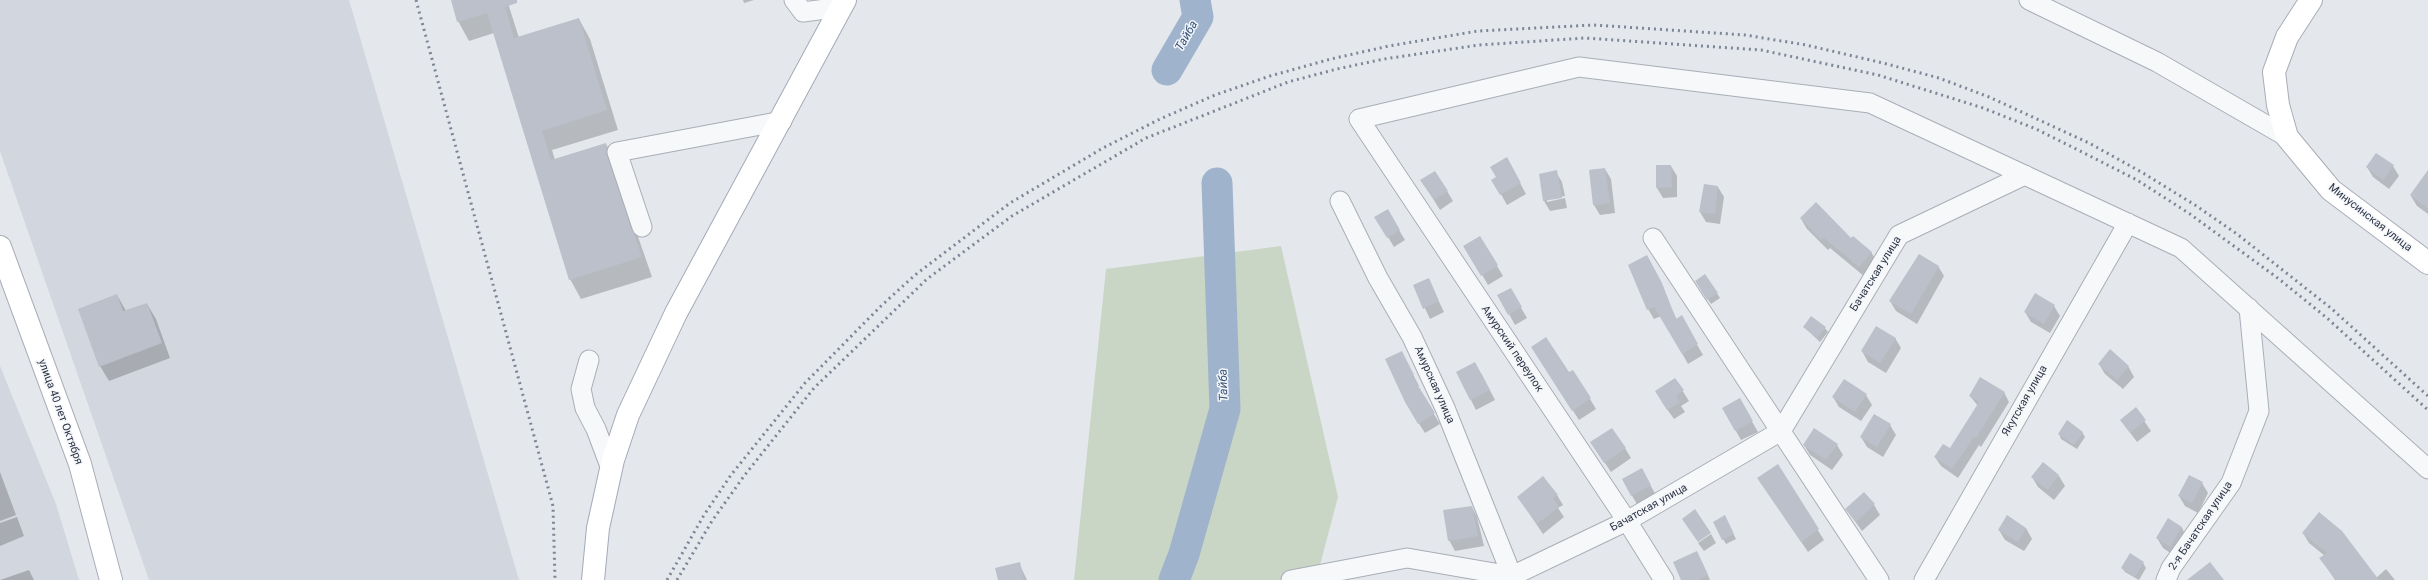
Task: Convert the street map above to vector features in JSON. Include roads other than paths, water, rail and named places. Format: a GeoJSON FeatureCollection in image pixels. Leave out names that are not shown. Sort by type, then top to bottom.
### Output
{"type":"FeatureCollection","features":[{"type":"Feature","properties":{"kind":"main road","name":"Минусинская улица"},"geometry":{"type":"LineString","coordinates":[[2311,0],[2288,37],[2274,72],[2278,105],[2287,137],[2331,190],[2428,263]]}},
{"type":"Feature","properties":{"kind":"main road"},"geometry":{"type":"LineString","coordinates":[[592,580],[598,528],[611,469],[628,415],[676,313],[782,121],[843,3]]}},
{"type":"Feature","properties":{"kind":"main road","name":"улица 40 лет Октября"},"geometry":{"type":"LineString","coordinates":[[0,247],[80,464],[111,580]]}},
{"type":"Feature","properties":{"kind":"street"},"geometry":{"type":"LineString","coordinates":[[794,0],[803,12],[843,3]]}},
{"type":"Feature","properties":{"kind":"street"},"geometry":{"type":"LineString","coordinates":[[2029,0],[2157,62],[2287,137]]}},
{"type":"Feature","properties":{"kind":"street","name":"Амурский переулок"},"geometry":{"type":"LineString","coordinates":[[1664,580],[1628,521],[1359,120],[1579,67],[1870,103],[2025,175]]}},
{"type":"Feature","properties":{"kind":"street"},"geometry":{"type":"LineString","coordinates":[[642,227],[617,152],[782,121]]}},
{"type":"Feature","properties":{"kind":"street"},"geometry":{"type":"LineString","coordinates":[[2025,175],[2181,248],[2428,469]]}},
{"type":"Feature","properties":{"kind":"street","name":"Бачатская улица"},"geometry":{"type":"LineString","coordinates":[[1515,578],[1628,521],[1781,431],[1899,235],[2025,175]]}},
{"type":"Feature","properties":{"kind":"street","name":"Амурская улица"},"geometry":{"type":"LineString","coordinates":[[1340,201],[1378,278],[1412,337],[1445,408],[1515,578]]}},
{"type":"Feature","properties":{"kind":"street","name":"Якутская улица"},"geometry":{"type":"LineString","coordinates":[[1924,580],[2128,223]]}},
{"type":"Feature","properties":{"kind":"street"},"geometry":{"type":"LineString","coordinates":[[1653,238],[1879,580]]}},
{"type":"Feature","properties":{"kind":"street","name":"2-я Бачатская улица"},"geometry":{"type":"LineString","coordinates":[[2166,580],[2171,568],[2232,483],[2259,410],[2249,308]]}},
{"type":"Feature","properties":{"kind":"street"},"geometry":{"type":"LineString","coordinates":[[588,360],[581,389],[585,408],[596,429],[611,469]]}},
{"type":"Feature","properties":{"kind":"street"},"geometry":{"type":"LineString","coordinates":[[1291,580],[1407,558],[1515,578]]}},
{"type":"Feature","properties":{"kind":"waterway","name":"Тайба"},"geometry":{"type":"LineString","coordinates":[[1167,70],[1198,17],[1195,0]]}},
{"type":"Feature","properties":{"kind":"waterway","name":"Тайба"},"geometry":{"type":"LineString","coordinates":[[1174,580],[1184,554],[1225,409],[1217,183]]}},
{"type":"Feature","properties":{"kind":"railway"},"geometry":{"type":"LineString","coordinates":[[416,0],[553,506],[555,580]]}},
{"type":"Feature","properties":{"kind":"railway"},"geometry":{"type":"LineString","coordinates":[[667,580],[704,515],[731,475],[805,383],[881,306],[915,275],[1010,203],[1103,148],[1160,119],[1215,95],[1270,76],[1331,59],[1389,46],[1478,31],[1594,25],[1745,35],[1806,45],[1883,63],[1939,78],[1989,97],[2089,143],[2143,173],[2195,205],[2237,234],[2332,309],[2428,396]]}},
{"type":"Feature","properties":{"kind":"railway"},"geometry":{"type":"LineString","coordinates":[[677,580],[712,521],[744,476],[814,388],[927,279],[1012,216],[1146,138],[1288,82],[1337,69],[1384,59],[1479,45],[1585,38],[1761,50],[1878,75],[1983,108],[2036,129],[2137,180],[2190,214],[2279,279],[2327,318],[2428,410]]}}]}
